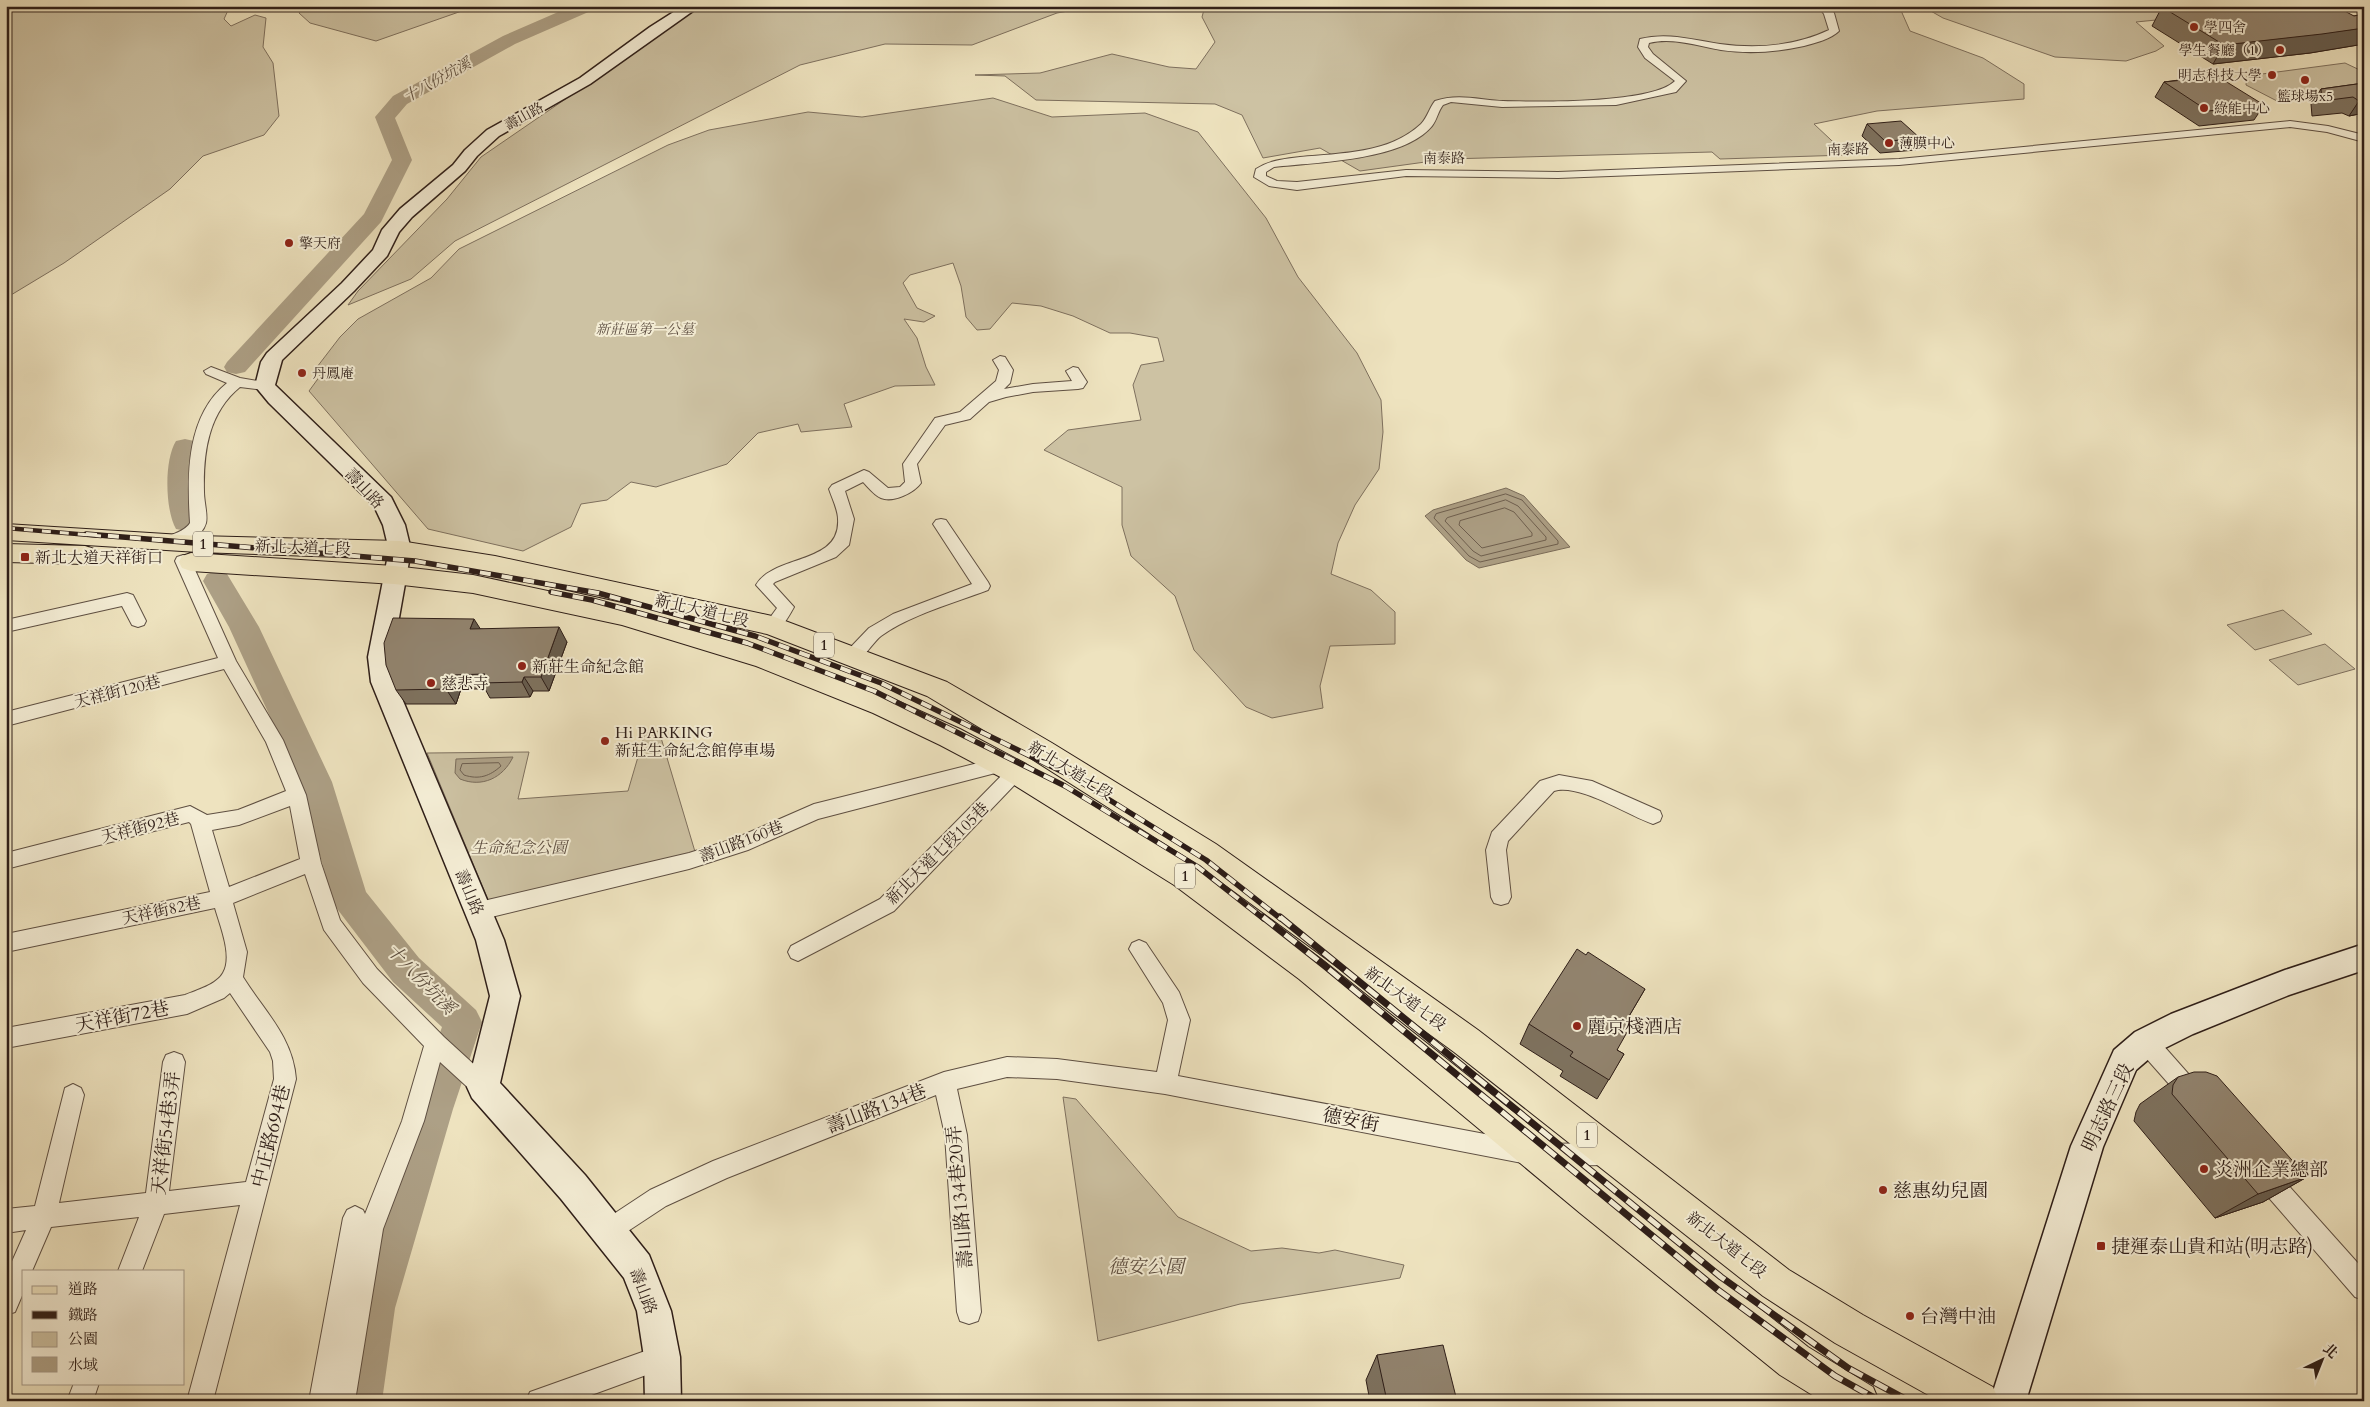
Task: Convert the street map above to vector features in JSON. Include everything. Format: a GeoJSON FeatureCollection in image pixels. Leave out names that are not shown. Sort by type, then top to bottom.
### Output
{"type":"FeatureCollection","features":[{"type":"Feature","properties":{"kind":"main road","name":"新北大道七段"},"geometry":{"type":"LineString","coordinates":[[6,532],[176,551],[397,563],[495,565],[772,626],[937,689],[1042,751],[1205,853],[1466,1041],[1776,1283],[1849,1329],[1979,1401]]}},
{"type":"Feature","properties":{"kind":"main road","name":"新北大道七段"},"geometry":{"type":"LineString","coordinates":[[6,553],[103,556],[176,551]]}},
{"type":"Feature","properties":{"kind":"main road","name":"新北大道七段"},"geometry":{"type":"LineString","coordinates":[[397,563],[473,584],[623,616],[765,659],[883,706],[1009,768],[1185,876],[1310,969],[1794,1361],[1859,1401]]}},
{"type":"Feature","properties":{"kind":"street","name":"壽山路"},"geometry":{"type":"LineString","coordinates":[[663,1401],[662,1357],[654,1312],[637,1267],[573,1187],[479,1083],[504,996],[490,940],[430,801],[383,682],[380,657],[397,563],[394,525],[383,502],[276,399],[265,386],[274,357],[348,287],[381,252],[391,230],[406,213],[459,168],[481,143],[493,134],[585,81],[655,30],[693,6]]}},
{"type":"Feature","properties":{"kind":"street","name":"南泰路"},"geometry":{"type":"LineString","coordinates":[[1823,6],[1830,13],[1834,32],[1820,39],[1759,50],[1720,46],[1686,39],[1654,38],[1644,41],[1642,47],[1649,56],[1681,81],[1672,90],[1616,102],[1502,104],[1450,99],[1439,103],[1433,111],[1428,124],[1410,137],[1390,146],[1370,153],[1271,164],[1260,171],[1260,177],[1267,182],[1281,186],[1297,186],[1406,174],[1455,172],[1558,174],[1899,162],[2290,124],[2328,129],[2364,139]]}},
{"type":"Feature","properties":{"kind":"street"},"geometry":{"type":"LineString","coordinates":[[772,626],[786,607],[764,584],[769,578],[830,553],[843,541],[846,519],[837,489],[864,475],[886,494],[904,491],[913,483],[910,464],[940,421],[965,416],[1003,383],[1006,370],[1000,360]]}},
{"type":"Feature","properties":{"kind":"street"},"geometry":{"type":"LineString","coordinates":[[211,371],[237,382],[265,386]]}},
{"type":"Feature","properties":{"kind":"street"},"geometry":{"type":"LineString","coordinates":[[982,401],[1006,392],[1078,385],[1080,382],[1074,371]]}},
{"type":"Feature","properties":{"kind":"street"},"geometry":{"type":"LineString","coordinates":[[237,382],[218,397],[200,443],[196,465],[198,523],[194,531],[183,538],[176,551],[228,662],[274,740],[297,795],[311,863],[331,924],[370,976],[436,1043],[479,1083]]}},
{"type":"Feature","properties":{"kind":"street"},"geometry":{"type":"LineString","coordinates":[[852,656],[875,632],[899,618],[982,586],[941,524]]}},
{"type":"Feature","properties":{"kind":"street"},"geometry":{"type":"LineString","coordinates":[[6,626],[127,599],[138,621]]}},
{"type":"Feature","properties":{"kind":"street","name":"天祥街120巷"},"geometry":{"type":"LineString","coordinates":[[6,718],[228,662]]}},
{"type":"Feature","properties":{"kind":"street","name":"壽山路160巷"},"geometry":{"type":"LineString","coordinates":[[479,912],[689,861],[741,844],[814,812],[1009,768]]}},
{"type":"Feature","properties":{"kind":"street","name":"新北大道七段105巷"},"geometry":{"type":"LineString","coordinates":[[798,952],[887,905],[1009,768]]}},
{"type":"Feature","properties":{"kind":"street"},"geometry":{"type":"LineString","coordinates":[[1501,897],[1496,857],[1499,838],[1547,786],[1559,782],[1585,786],[1653,816]]}},
{"type":"Feature","properties":{"kind":"street","name":"天祥街92巷"},"geometry":{"type":"LineString","coordinates":[[6,861],[190,814],[200,819],[201,824],[239,817],[297,795]]}},
{"type":"Feature","properties":{"kind":"street"},"geometry":{"type":"LineString","coordinates":[[201,824],[224,898],[237,952],[232,978]]}},
{"type":"Feature","properties":{"kind":"street","name":"天祥街82巷"},"geometry":{"type":"LineString","coordinates":[[6,943],[224,898],[311,863]]}},
{"type":"Feature","properties":{"kind":"street"},"geometry":{"type":"LineString","coordinates":[[1139,949],[1172,999],[1179,1020],[1165,1084]]}},
{"type":"Feature","properties":{"kind":"street","name":"明志路三段"},"geometry":{"type":"LineString","coordinates":[[2008,1401],[2087,1146],[2126,1060],[2146,1042],[2182,1024],[2285,983],[2364,957]]}},
{"type":"Feature","properties":{"kind":"street","name":"天祥街72巷"},"geometry":{"type":"LineString","coordinates":[[6,1038],[187,1004],[217,991],[232,978]]}},
{"type":"Feature","properties":{"kind":"street","name":"中正路694巷"},"geometry":{"type":"LineString","coordinates":[[200,1401],[285,1079],[284,1061],[279,1047],[247,1003],[232,978]]}},
{"type":"Feature","properties":{"kind":"street"},"geometry":{"type":"LineString","coordinates":[[2146,1042],[2205,1108]]}},
{"type":"Feature","properties":{"kind":"street"},"geometry":{"type":"LineString","coordinates":[[342,1401],[371,1229],[413,1121],[436,1043]]}},
{"type":"Feature","properties":{"kind":"street","name":"天祥街54巷3弄"},"geometry":{"type":"LineString","coordinates":[[130,1270],[156,1204],[174,1062]]}},
{"type":"Feature","properties":{"kind":"street","name":"壽山路134巷"},"geometry":{"type":"LineString","coordinates":[[608,1231],[658,1198],[721,1169],[944,1082],[1007,1067],[1057,1069],[1165,1084]]}},
{"type":"Feature","properties":{"kind":"street","name":"壽山路134巷20弄"},"geometry":{"type":"LineString","coordinates":[[944,1082],[956,1135],[969,1312]]}},
{"type":"Feature","properties":{"kind":"street","name":"德安街"},"geometry":{"type":"LineString","coordinates":[[1165,1084],[1538,1154],[1612,1154]]}},
{"type":"Feature","properties":{"kind":"street"},"geometry":{"type":"LineString","coordinates":[[6,1303],[44,1217],[73,1096]]}},
{"type":"Feature","properties":{"kind":"street"},"geometry":{"type":"LineString","coordinates":[[2251,1160],[2364,1288]]}},
{"type":"Feature","properties":{"kind":"street"},"geometry":{"type":"LineString","coordinates":[[6,1221],[256,1192]]}},
{"type":"Feature","properties":{"kind":"street"},"geometry":{"type":"LineString","coordinates":[[322,1401],[355,1218]]}},
{"type":"Feature","properties":{"kind":"street"},"geometry":{"type":"LineString","coordinates":[[539,1401],[662,1357]]}},
{"type":"Feature","properties":{"kind":"street"},"geometry":{"type":"LineString","coordinates":[[80,1401],[87,1384]]}},
{"type":"Feature","properties":{"kind":"green space"},"geometry":{"type":"Polygon","coordinates":[[[6,6],[230,6],[224,19],[231,26],[255,15],[266,18],[263,47],[273,63],[279,116],[264,135],[203,156],[170,189],[64,263],[6,298],[6,6]]]}},
{"type":"Feature","properties":{"kind":"green space"},"geometry":{"type":"Polygon","coordinates":[[[303,6],[476,6],[376,41],[310,23],[299,13],[303,6]]]}},
{"type":"Feature","properties":{"kind":"green space"},"geometry":{"type":"Polygon","coordinates":[[[701,6],[1096,6],[1057,13],[972,45],[885,44],[800,65],[455,241],[411,279],[348,305],[358,291],[447,199],[481,157],[701,6]]]}},
{"type":"Feature","properties":{"kind":"green space"},"geometry":{"type":"Polygon","coordinates":[[[1205,6],[1899,6],[1910,31],[1983,58],[2024,84],[2024,99],[1877,111],[1814,124],[1847,155],[1720,159],[1712,152],[1447,159],[1360,171],[1320,148],[1263,158],[1242,115],[1215,104],[1036,100],[1005,76],[975,75],[1040,73],[1112,54],[1169,67],[1196,69],[1215,42],[1202,17],[1205,6]]]}},
{"type":"Feature","properties":{"kind":"green space"},"geometry":{"type":"Polygon","coordinates":[[[1922,6],[2297,6],[2136,22],[2164,46],[2156,51],[2126,61],[2055,57],[1943,18],[1922,6]]]}},
{"type":"Feature","properties":{"kind":"green space","name":"籃球場x5"},"geometry":{"type":"Polygon","coordinates":[[[2345,63],[2364,72],[2364,89],[2277,101],[2246,85],[2247,76],[2345,63]]]}},
{"type":"Feature","properties":{"kind":"green space","name":"新莊區第一公墓"},"geometry":{"type":"Polygon","coordinates":[[[993,98],[1052,117],[1145,113],[1198,132],[1266,218],[1298,277],[1357,353],[1381,400],[1383,432],[1379,469],[1355,505],[1338,543],[1331,574],[1371,590],[1395,612],[1395,644],[1330,646],[1320,686],[1323,708],[1272,718],[1246,707],[1194,650],[1175,596],[1131,556],[1122,525],[1122,487],[1044,450],[1068,430],[1141,420],[1133,385],[1141,365],[1164,361],[1158,338],[1130,333],[1110,333],[1073,316],[1041,306],[1012,303],[990,329],[977,330],[966,317],[961,286],[953,263],[910,275],[903,283],[917,308],[935,316],[924,322],[904,319],[917,338],[926,367],[935,385],[895,386],[844,404],[852,427],[801,432],[798,424],[758,433],[727,464],[656,487],[631,482],[607,500],[581,504],[571,527],[523,551],[428,529],[309,391],[320,376],[317,367],[340,337],[358,319],[431,278],[459,249],[668,145],[709,130],[808,112],[862,117],[993,98]]]}},
{"type":"Feature","properties":{"kind":"green space"},"geometry":{"type":"Polygon","coordinates":[[[2283,610],[2312,634],[2255,650],[2227,625],[2283,610]]]}},
{"type":"Feature","properties":{"kind":"green space"},"geometry":{"type":"Polygon","coordinates":[[[2325,644],[2355,669],[2298,685],[2269,660],[2325,644]]]}},
{"type":"Feature","properties":{"kind":"green space","name":"生命紀念公園"},"geometry":{"type":"Polygon","coordinates":[[[659,731],[696,855],[489,902],[427,753],[529,752],[518,799],[628,791],[645,733],[659,731]]]}},
{"type":"Feature","properties":{"kind":"green space","name":"德安公園"},"geometry":{"type":"Polygon","coordinates":[[[1063,1097],[1076,1099],[1178,1217],[1251,1251],[1282,1248],[1319,1253],[1335,1250],[1404,1265],[1400,1278],[1240,1304],[1098,1341],[1063,1097]]]}},
{"type":"Feature","properties":{"kind":"water"},"geometry":{"type":"Polygon","coordinates":[[[1506,488],[1524,496],[1570,547],[1479,568],[1466,560],[1425,516],[1433,510],[1506,488]]]}},
{"type":"Feature","properties":{"kind":"water"},"geometry":{"type":"Polygon","coordinates":[[[513,757],[504,771],[484,782],[468,782],[460,779],[455,773],[456,759],[513,757]]]}},
{"type":"Feature","properties":{"kind":"building"},"geometry":{"type":"Polygon","coordinates":[[[2335,6],[2354,16],[2364,14],[2364,28],[2224,45],[2162,7],[2335,6]]]}},
{"type":"Feature","properties":{"kind":"building"},"geometry":{"type":"Polygon","coordinates":[[[2217,76],[2264,105],[2208,111],[2164,82],[2183,80],[2180,78],[2217,76]]]}},
{"type":"Feature","properties":{"kind":"building"},"geometry":{"type":"Polygon","coordinates":[[[2364,83],[2364,100],[2359,101],[2353,97],[2322,101],[2321,89],[2364,83]]]}},
{"type":"Feature","properties":{"kind":"building"},"geometry":{"type":"Polygon","coordinates":[[[1901,121],[1921,139],[1885,141],[1867,124],[1901,121]]]}},
{"type":"Feature","properties":{"kind":"building"},"geometry":{"type":"Polygon","coordinates":[[[393,618],[474,619],[470,629],[559,627],[541,677],[524,677],[522,682],[481,683],[485,674],[452,675],[446,689],[396,690],[386,665],[384,643],[393,618]]]}},
{"type":"Feature","properties":{"kind":"building","name":"麗京棧酒店"},"geometry":{"type":"Polygon","coordinates":[[[1577,949],[1586,955],[1588,952],[1645,989],[1625,1023],[1630,1027],[1617,1050],[1624,1054],[1609,1080],[1570,1056],[1573,1052],[1529,1024],[1577,949]]]}},
{"type":"Feature","properties":{"kind":"building"},"geometry":{"type":"Polygon","coordinates":[[[2194,1072],[2206,1072],[2217,1076],[2307,1177],[2258,1194],[2172,1094],[2173,1085],[2178,1077],[2194,1072]]]}},
{"type":"Feature","properties":{"kind":"building"},"geometry":{"type":"Polygon","coordinates":[[[1443,1345],[1457,1401],[1387,1401],[1377,1355],[1443,1345]]]}},
{"type":"Feature","properties":{"kind":"waterway","name":"十八份坑溪"},"geometry":{"type":"LineString","coordinates":[[236,367],[373,217],[402,160],[385,117],[400,100],[509,40],[587,6]]}},
{"type":"Feature","properties":{"kind":"waterway","name":"十八份坑溪"},"geometry":{"type":"LineString","coordinates":[[185,447],[181,485],[186,522]]}},
{"type":"Feature","properties":{"kind":"waterway","name":"十八份坑溪"},"geometry":{"type":"LineString","coordinates":[[217,581],[244,627],[316,782],[350,899],[406,970],[463,1022],[433,1109],[373,1308],[359,1401]]}},
{"type":"Feature","properties":{"kind":"railway"},"geometry":{"type":"LineString","coordinates":[[6,528],[101,536]]}},
{"type":"Feature","properties":{"kind":"railway"},"geometry":{"type":"LineString","coordinates":[[86,534],[415,561],[598,593],[755,636],[881,683],[1071,776],[1206,860],[1281,919]]}},
{"type":"Feature","properties":{"kind":"railway"},"geometry":{"type":"LineString","coordinates":[[551,592],[592,600],[747,643],[874,691],[1065,786],[1198,867],[1264,919]]}},
{"type":"Feature","properties":{"kind":"railway"},"geometry":{"type":"LineString","coordinates":[[1263,917],[1718,1290],[1835,1376],[1880,1401]]}},
{"type":"Feature","properties":{"kind":"railway"},"geometry":{"type":"LineString","coordinates":[[1280,917],[1721,1277],[1848,1368],[1909,1401]]}},
{"type":"Feature","properties":{"kind":"place","name":"學四舍"},"geometry":{"type":"Point","coordinates":[2194,27]}},
{"type":"Feature","properties":{"kind":"place","name":"學生餐廳（1）"},"geometry":{"type":"Point","coordinates":[2280,50]}},
{"type":"Feature","properties":{"kind":"place","name":"明志科技大學"},"geometry":{"type":"Point","coordinates":[2272,75]}},
{"type":"Feature","properties":{"kind":"place","name":"籃球場x5"},"geometry":{"type":"Point","coordinates":[2305,80]}},
{"type":"Feature","properties":{"kind":"place","name":"綠能中心"},"geometry":{"type":"Point","coordinates":[2204,108]}},
{"type":"Feature","properties":{"kind":"place","name":"薄膜中心"},"geometry":{"type":"Point","coordinates":[1889,143]}},
{"type":"Feature","properties":{"kind":"place","name":"擎天府"},"geometry":{"type":"Point","coordinates":[289,243]}},
{"type":"Feature","properties":{"kind":"place","name":"丹鳳庵"},"geometry":{"type":"Point","coordinates":[302,373]}},
{"type":"Feature","properties":{"kind":"place","name":"新北大道天祥街口"},"geometry":{"type":"Point","coordinates":[25,557]}},
{"type":"Feature","properties":{"kind":"place","name":"新莊生命紀念館"},"geometry":{"type":"Point","coordinates":[522,666]}},
{"type":"Feature","properties":{"kind":"place","name":"慈悲寺"},"geometry":{"type":"Point","coordinates":[431,683]}},
{"type":"Feature","properties":{"kind":"place","name":"Hi PARKING 新莊生命紀念館停車場"},"geometry":{"type":"Point","coordinates":[605,741]}},
{"type":"Feature","properties":{"kind":"place","name":"麗京棧酒店"},"geometry":{"type":"Point","coordinates":[1577,1026]}},
{"type":"Feature","properties":{"kind":"place","name":"炎洲企業總部"},"geometry":{"type":"Point","coordinates":[2204,1169]}},
{"type":"Feature","properties":{"kind":"place","name":"慈惠幼兒園"},"geometry":{"type":"Point","coordinates":[1883,1190]}},
{"type":"Feature","properties":{"kind":"place","name":"捷運泰山貴和站(明志路)"},"geometry":{"type":"Point","coordinates":[2101,1246]}},
{"type":"Feature","properties":{"kind":"place","name":"台灣中油"},"geometry":{"type":"Point","coordinates":[1910,1316]}}]}
